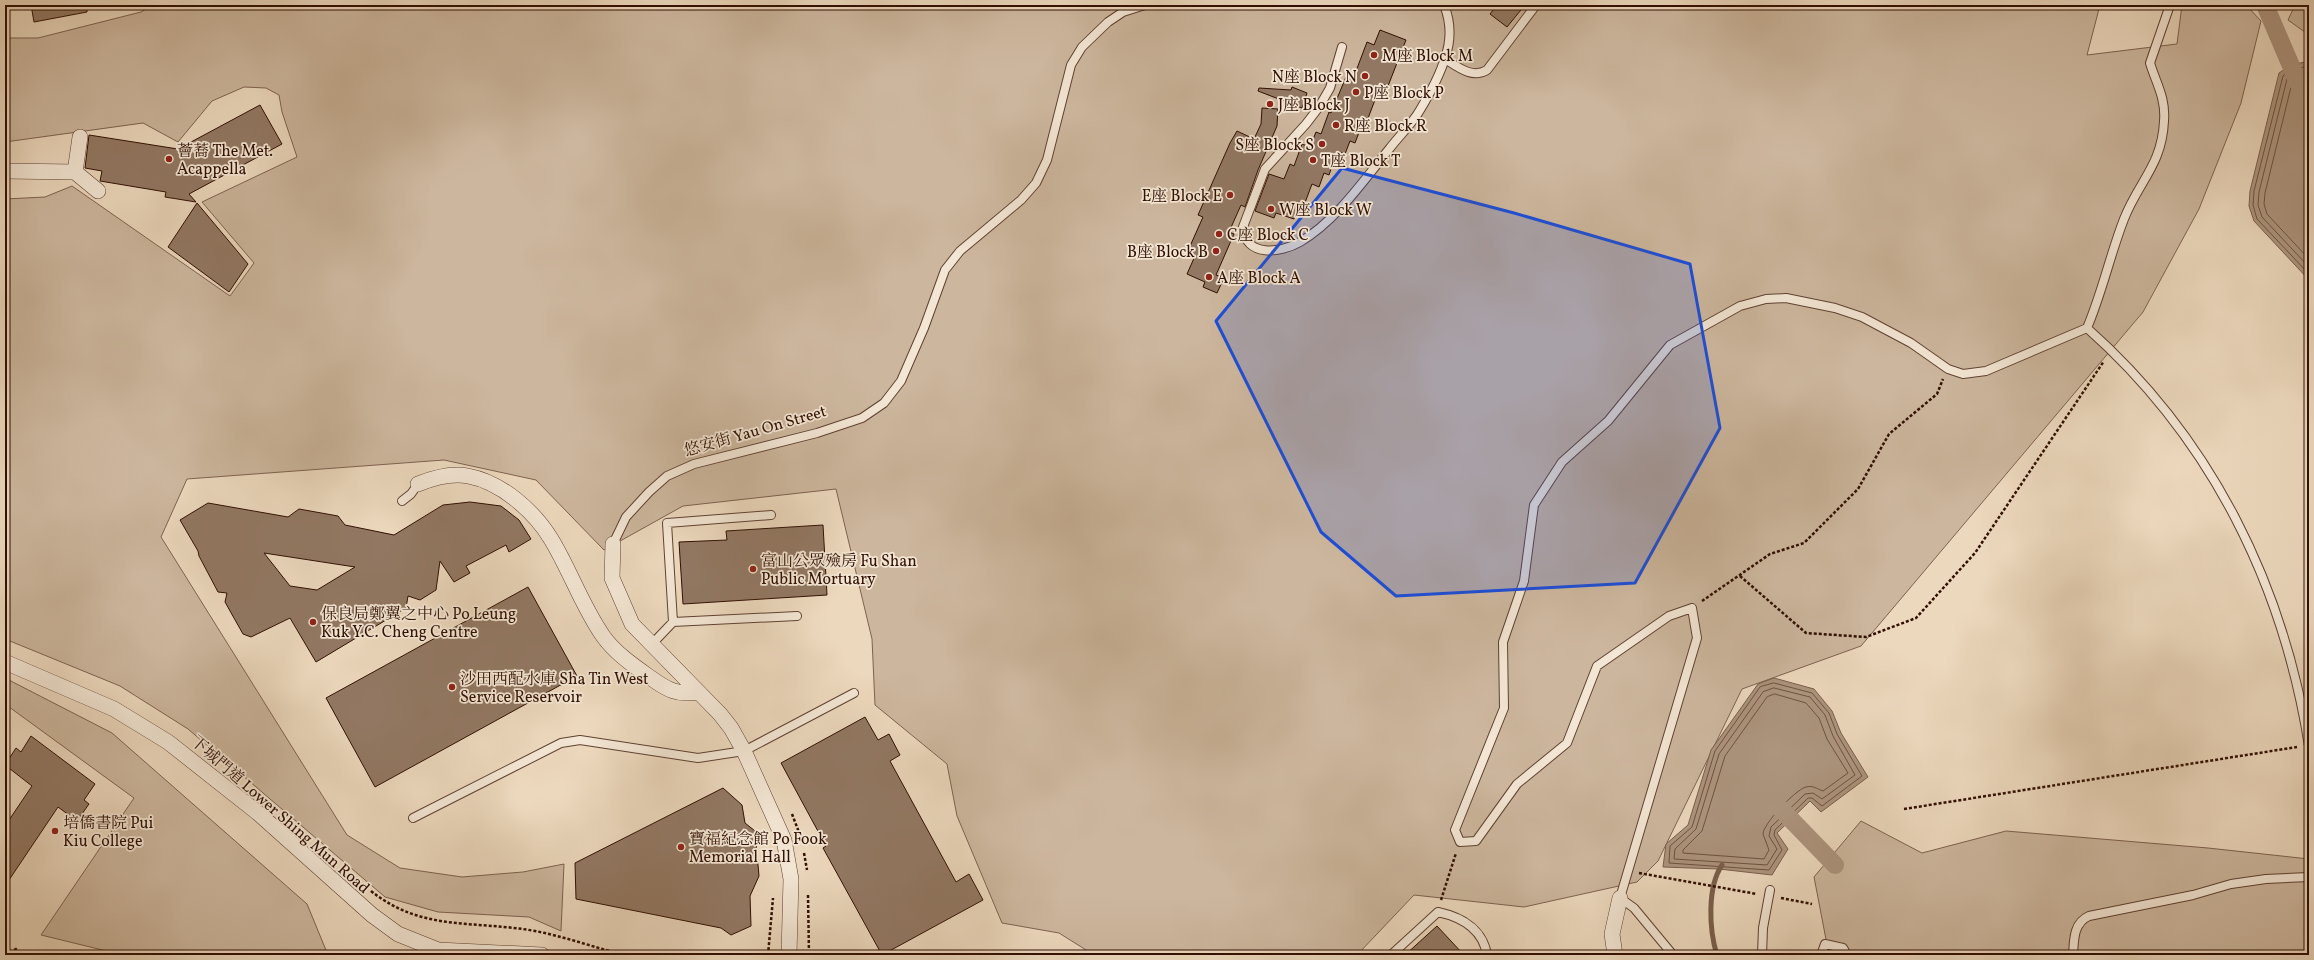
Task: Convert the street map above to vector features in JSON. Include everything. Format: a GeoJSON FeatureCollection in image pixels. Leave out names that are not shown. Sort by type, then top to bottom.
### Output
{"type":"FeatureCollection","features":[{"type":"Feature","properties":{"kind":"street"},"geometry":{"type":"LineString","coordinates":[[74,172],[80,138]]}},
{"type":"Feature","properties":{"kind":"street"},"geometry":{"type":"LineString","coordinates":[[5,171],[74,172],[98,191]]}},
{"type":"Feature","properties":{"kind":"street"},"geometry":{"type":"LineString","coordinates":[[418,484],[436,477],[468,476],[496,486],[520,504],[550,538],[582,600],[603,636],[627,661],[675,693],[687,694],[698,692]]}},
{"type":"Feature","properties":{"kind":"street","name":"悠安街 Yau On Street"},"geometry":{"type":"LineString","coordinates":[[613,544],[612,578],[632,624],[732,728],[784,840],[791,880],[789,955]]}},
{"type":"Feature","properties":{"kind":"street","name":"下城門道 Lower Shing Mun Road"},"geometry":{"type":"LineString","coordinates":[[5,662],[114,709],[168,742],[258,813],[372,916],[398,934],[438,950],[471,953],[513,952],[542,955]]}},
{"type":"Feature","properties":{"kind":"street"},"geometry":{"type":"LineString","coordinates":[[1615,955],[1612,934],[1620,898]]}},
{"type":"Feature","properties":{"kind":"lane","name":"悠安街 Yau On Street"},"geometry":{"type":"LineString","coordinates":[[613,544],[626,517],[649,492],[667,476],[694,464],[817,433],[862,418],[884,403],[901,381],[924,328],[945,270],[960,251],[1021,200],[1036,183],[1047,160],[1071,64],[1082,46],[1113,18],[1123,12],[1145,5]]}},
{"type":"Feature","properties":{"kind":"lane"},"geometry":{"type":"LineString","coordinates":[[1342,47],[1337,68],[1319,107],[1266,169],[1243,228],[1244,237],[1250,244],[1264,250],[1280,251],[1300,242],[1340,209],[1419,111],[1445,59],[1449,30],[1448,16],[1444,5]]}},
{"type":"Feature","properties":{"kind":"lane"},"geometry":{"type":"LineString","coordinates":[[1445,59],[1466,72],[1482,74],[1487,70],[1536,5]]}},
{"type":"Feature","properties":{"kind":"lane"},"geometry":{"type":"LineString","coordinates":[[1673,955],[1634,908],[1620,898],[1697,638],[1692,608],[1669,616],[1597,666],[1567,743],[1517,784],[1476,841],[1460,842],[1455,830],[1504,708],[1503,642],[1524,582],[1534,505],[1562,462],[1608,421],[1670,345],[1740,306],[1766,299],[1786,298],[1828,307],[1862,317],[1911,343],[1948,369],[1963,374],[1986,371],[2086,328],[2093,313],[2113,248],[2130,203],[2151,171],[2162,144],[2165,120],[2163,94],[2150,63],[2170,5]]}},
{"type":"Feature","properties":{"kind":"lane"},"geometry":{"type":"LineString","coordinates":[[2086,328],[2112,350],[2156,400],[2204,464],[2242,530],[2274,604],[2298,687],[2309,746]]}},
{"type":"Feature","properties":{"kind":"lane"},"geometry":{"type":"LineString","coordinates":[[402,501],[411,494],[418,484]]}},
{"type":"Feature","properties":{"kind":"lane"},"geometry":{"type":"LineString","coordinates":[[673,622],[667,523],[771,515]]}},
{"type":"Feature","properties":{"kind":"lane"},"geometry":{"type":"LineString","coordinates":[[652,644],[673,622],[797,616]]}},
{"type":"Feature","properties":{"kind":"lane"},"geometry":{"type":"LineString","coordinates":[[413,818],[561,743],[580,740],[698,758],[744,751],[854,693]]}},
{"type":"Feature","properties":{"kind":"lane"},"geometry":{"type":"LineString","coordinates":[[2073,955],[2077,928],[2084,918],[2089,916],[2193,895],[2231,884],[2266,879],[2309,877]]}},
{"type":"Feature","properties":{"kind":"lane"},"geometry":{"type":"LineString","coordinates":[[1762,955],[1763,928],[1769,894]]}},
{"type":"Feature","properties":{"kind":"lane"},"geometry":{"type":"LineString","coordinates":[[1391,955],[1438,912],[1456,916],[1470,924],[1486,949],[1487,955]]}},
{"type":"Feature","properties":{"kind":"lane"},"geometry":{"type":"LineString","coordinates":[[1821,955],[1825,944],[1843,948],[1847,955]]}},
{"type":"Feature","properties":{"kind":"path"},"geometry":{"type":"LineString","coordinates":[[1740,576],[1806,633],[1866,637],[1916,618],[1975,553],[2112,350]]}},
{"type":"Feature","properties":{"kind":"path"},"geometry":{"type":"LineString","coordinates":[[1692,608],[1770,554],[1804,543],[1858,489],[1889,434],[1937,394],[1948,369]]}},
{"type":"Feature","properties":{"kind":"path"},"geometry":{"type":"LineString","coordinates":[[1904,809],[2309,746]]}},
{"type":"Feature","properties":{"kind":"path"},"geometry":{"type":"LineString","coordinates":[[1438,912],[1444,888],[1460,842]]}},
{"type":"Feature","properties":{"kind":"path"},"geometry":{"type":"LineString","coordinates":[[1639,873],[1769,894],[1812,904]]}},
{"type":"Feature","properties":{"kind":"path","name":"下城門道 Lower Shing Mun Road"},"geometry":{"type":"LineString","coordinates":[[369,889],[388,904],[418,917],[451,923],[535,931],[617,954],[631,955]]}},
{"type":"Feature","properties":{"kind":"path"},"geometry":{"type":"LineString","coordinates":[[768,955],[773,893]]}},
{"type":"Feature","properties":{"kind":"path"},"geometry":{"type":"LineString","coordinates":[[5,954],[16,949],[19,955]]}},
{"type":"Feature","properties":{"kind":"highlighted area"},"geometry":{"type":"Polygon","coordinates":[[[1342,168],[1514,213],[1690,264],[1720,428],[1635,583],[1396,596],[1321,532],[1216,321],[1342,168]]]}},
{"type":"Feature","properties":{"kind":"shaded area"},"geometry":{"type":"Polygon","coordinates":[[[153,5],[2100,5],[2087,55],[2177,44],[2182,5],[2246,5],[2261,21],[2241,103],[2199,209],[2143,312],[1861,646],[1742,689],[1658,861],[1637,882],[1524,907],[1414,895],[1357,955],[1094,955],[1059,933],[1002,923],[957,816],[947,764],[875,705],[872,639],[836,489],[683,506],[604,550],[536,480],[444,460],[187,479],[161,537],[347,835],[400,868],[462,877],[523,872],[564,864],[561,931],[529,917],[438,912],[385,897],[188,729],[120,686],[5,639],[5,199],[45,197],[72,186],[230,296],[254,263],[202,202],[297,157],[282,112],[279,95],[266,88],[244,87],[212,101],[178,142],[143,123],[5,142],[5,38],[38,38],[141,12],[153,5]]]}},
{"type":"Feature","properties":{"kind":"shaded area"},"geometry":{"type":"Polygon","coordinates":[[[2295,5],[2309,5],[2309,35],[2288,20],[2295,5]]]}},
{"type":"Feature","properties":{"kind":"shaded area"},"geometry":{"type":"Polygon","coordinates":[[[5,678],[112,733],[307,904],[328,955],[123,955],[41,935],[134,798],[5,704],[5,678]]]}},
{"type":"Feature","properties":{"kind":"shaded area"},"geometry":{"type":"Polygon","coordinates":[[[1861,821],[1922,853],[2006,831],[2208,848],[2309,859],[2309,955],[1829,955],[1814,877],[1861,821]]]}},
{"type":"Feature","properties":{"kind":"water"},"geometry":{"type":"Polygon","coordinates":[[[2305,62],[2309,64],[2309,280],[2254,221],[2249,206],[2250,191],[2279,73],[2291,65],[2305,62]]]}},
{"type":"Feature","properties":{"kind":"water"},"geometry":{"type":"Polygon","coordinates":[[[1774,678],[1814,689],[1832,711],[1841,733],[1868,777],[1821,812],[1810,801],[1777,833],[1788,849],[1772,875],[1719,869],[1663,867],[1666,844],[1688,825],[1711,750],[1758,684],[1774,678]]]}},
{"type":"Feature","properties":{"kind":"building"},"geometry":{"type":"Polygon","coordinates":[[[31,5],[87,5],[87,12],[34,22],[31,5]]]}},
{"type":"Feature","properties":{"kind":"building"},"geometry":{"type":"Polygon","coordinates":[[[1497,5],[1525,5],[1507,27],[1490,14],[1497,5]]]}},
{"type":"Feature","properties":{"kind":"building"},"geometry":{"type":"Polygon","coordinates":[[[1380,30],[1406,40],[1388,86],[1381,84],[1367,121],[1364,119],[1355,143],[1350,141],[1345,154],[1337,151],[1329,175],[1324,173],[1319,187],[1312,184],[1303,208],[1299,206],[1294,219],[1276,213],[1274,218],[1255,211],[1269,174],[1284,179],[1290,164],[1294,166],[1302,144],[1310,147],[1316,132],[1321,134],[1329,112],[1331,113],[1346,77],[1353,79],[1367,42],[1374,45],[1380,30]]]}},
{"type":"Feature","properties":{"kind":"building"},"geometry":{"type":"Polygon","coordinates":[[[1292,87],[1307,93],[1302,108],[1258,91],[1259,88],[1291,90],[1292,87]]]}},
{"type":"Feature","properties":{"kind":"building","name":"薈蕎 The Met. Acappella"},"geometry":{"type":"Polygon","coordinates":[[[260,105],[282,144],[189,194],[196,202],[165,197],[166,192],[100,181],[102,171],[85,168],[89,135],[178,149],[260,105]]]}},
{"type":"Feature","properties":{"kind":"building"},"geometry":{"type":"Polygon","coordinates":[[[1262,108],[1278,109],[1277,126],[1258,170],[1245,207],[1241,205],[1229,232],[1234,234],[1216,275],[1224,278],[1217,293],[1203,287],[1205,282],[1187,274],[1195,256],[1187,253],[1203,217],[1198,215],[1230,143],[1237,131],[1254,139],[1261,124],[1262,108]]]}},
{"type":"Feature","properties":{"kind":"building"},"geometry":{"type":"Polygon","coordinates":[[[197,203],[248,264],[229,292],[168,247],[197,203]]]}},
{"type":"Feature","properties":{"kind":"building"},"geometry":{"type":"Polygon","coordinates":[[[470,502],[501,506],[519,520],[531,539],[509,552],[506,545],[466,566],[470,573],[454,582],[440,561],[436,590],[420,600],[408,596],[406,608],[316,662],[290,618],[251,637],[243,634],[225,602],[227,593],[218,592],[199,556],[198,551],[180,520],[208,503],[288,517],[299,509],[338,516],[345,525],[394,535],[443,505],[470,502]],[[264,553],[290,586],[317,590],[355,567],[264,553]]]}},
{"type":"Feature","properties":{"kind":"building","name":"富山公眾殮房 Fu Shan Public Mortuary"},"geometry":{"type":"Polygon","coordinates":[[[823,525],[827,595],[683,604],[679,542],[727,540],[726,531],[823,525]]]}},
{"type":"Feature","properties":{"kind":"building","name":"沙田西配水庫 Sha Tin West Service Reservoir"},"geometry":{"type":"Polygon","coordinates":[[[528,587],[577,676],[375,787],[326,698],[528,587]]]}},
{"type":"Feature","properties":{"kind":"building"},"geometry":{"type":"Polygon","coordinates":[[[865,717],[878,740],[889,734],[900,755],[890,761],[956,882],[969,874],[983,900],[882,955],[823,848],[826,846],[781,763],[865,717]]]}},
{"type":"Feature","properties":{"kind":"building"},"geometry":{"type":"Polygon","coordinates":[[[31,736],[95,784],[84,800],[89,804],[77,821],[58,807],[5,886],[5,826],[32,786],[5,765],[16,748],[21,752],[31,736]]]}},
{"type":"Feature","properties":{"kind":"building","name":"寶福紀念館 Po Fook Memorial Hall"},"geometry":{"type":"Polygon","coordinates":[[[723,788],[742,805],[745,823],[755,831],[759,876],[750,896],[751,926],[731,935],[721,928],[576,899],[575,863],[723,788]]]}},
{"type":"Feature","properties":{"kind":"building"},"geometry":{"type":"Polygon","coordinates":[[[1437,926],[1464,955],[1405,955],[1437,926]]]}},
{"type":"Feature","properties":{"kind":"waterway"},"geometry":{"type":"LineString","coordinates":[[2265,5],[2309,108]]}},
{"type":"Feature","properties":{"kind":"waterway"},"geometry":{"type":"LineString","coordinates":[[1775,803],[1835,865]]}},
{"type":"Feature","properties":{"kind":"waterway"},"geometry":{"type":"LineString","coordinates":[[1717,955],[1712,933],[1711,909],[1714,885],[1717,874],[1722,865]]}},
{"type":"Feature","properties":{"kind":"place","name":"M座 Block M"},"geometry":{"type":"Point","coordinates":[1374,55]}},
{"type":"Feature","properties":{"kind":"place","name":"N座 Block N"},"geometry":{"type":"Point","coordinates":[1365,76]}},
{"type":"Feature","properties":{"kind":"place","name":"P座 Block P"},"geometry":{"type":"Point","coordinates":[1356,92]}},
{"type":"Feature","properties":{"kind":"place","name":"J座 Block J"},"geometry":{"type":"Point","coordinates":[1270,104]}},
{"type":"Feature","properties":{"kind":"place","name":"R座 Block R"},"geometry":{"type":"Point","coordinates":[1336,125]}},
{"type":"Feature","properties":{"kind":"place","name":"S座 Block S"},"geometry":{"type":"Point","coordinates":[1322,144]}},
{"type":"Feature","properties":{"kind":"place","name":"薈蕎 The Met. Acappella"},"geometry":{"type":"Point","coordinates":[169,159]}},
{"type":"Feature","properties":{"kind":"place","name":"T座 Block T"},"geometry":{"type":"Point","coordinates":[1313,160]}},
{"type":"Feature","properties":{"kind":"place","name":"E座 Block E"},"geometry":{"type":"Point","coordinates":[1230,195]}},
{"type":"Feature","properties":{"kind":"place","name":"W座 Block W"},"geometry":{"type":"Point","coordinates":[1271,209]}},
{"type":"Feature","properties":{"kind":"place","name":"C座 Block C"},"geometry":{"type":"Point","coordinates":[1219,234]}},
{"type":"Feature","properties":{"kind":"place","name":"B座 Block B"},"geometry":{"type":"Point","coordinates":[1216,251]}},
{"type":"Feature","properties":{"kind":"place","name":"A座 Block A"},"geometry":{"type":"Point","coordinates":[1209,277]}},
{"type":"Feature","properties":{"kind":"place","name":"富山公眾殮房 Fu Shan Public Mortuary"},"geometry":{"type":"Point","coordinates":[753,569]}},
{"type":"Feature","properties":{"kind":"place","name":"保良局鄭翼之中心 Po Leung Kuk Y.C. Cheng Centre"},"geometry":{"type":"Point","coordinates":[313,622]}},
{"type":"Feature","properties":{"kind":"place","name":"沙田西配水庫 Sha Tin West Service Reservoir"},"geometry":{"type":"Point","coordinates":[452,687]}},
{"type":"Feature","properties":{"kind":"place","name":"培僑書院 Pui Kiu College"},"geometry":{"type":"Point","coordinates":[55,831]}},
{"type":"Feature","properties":{"kind":"place","name":"寶福紀念館 Po Fook Memorial Hall"},"geometry":{"type":"Point","coordinates":[681,847]}}]}
